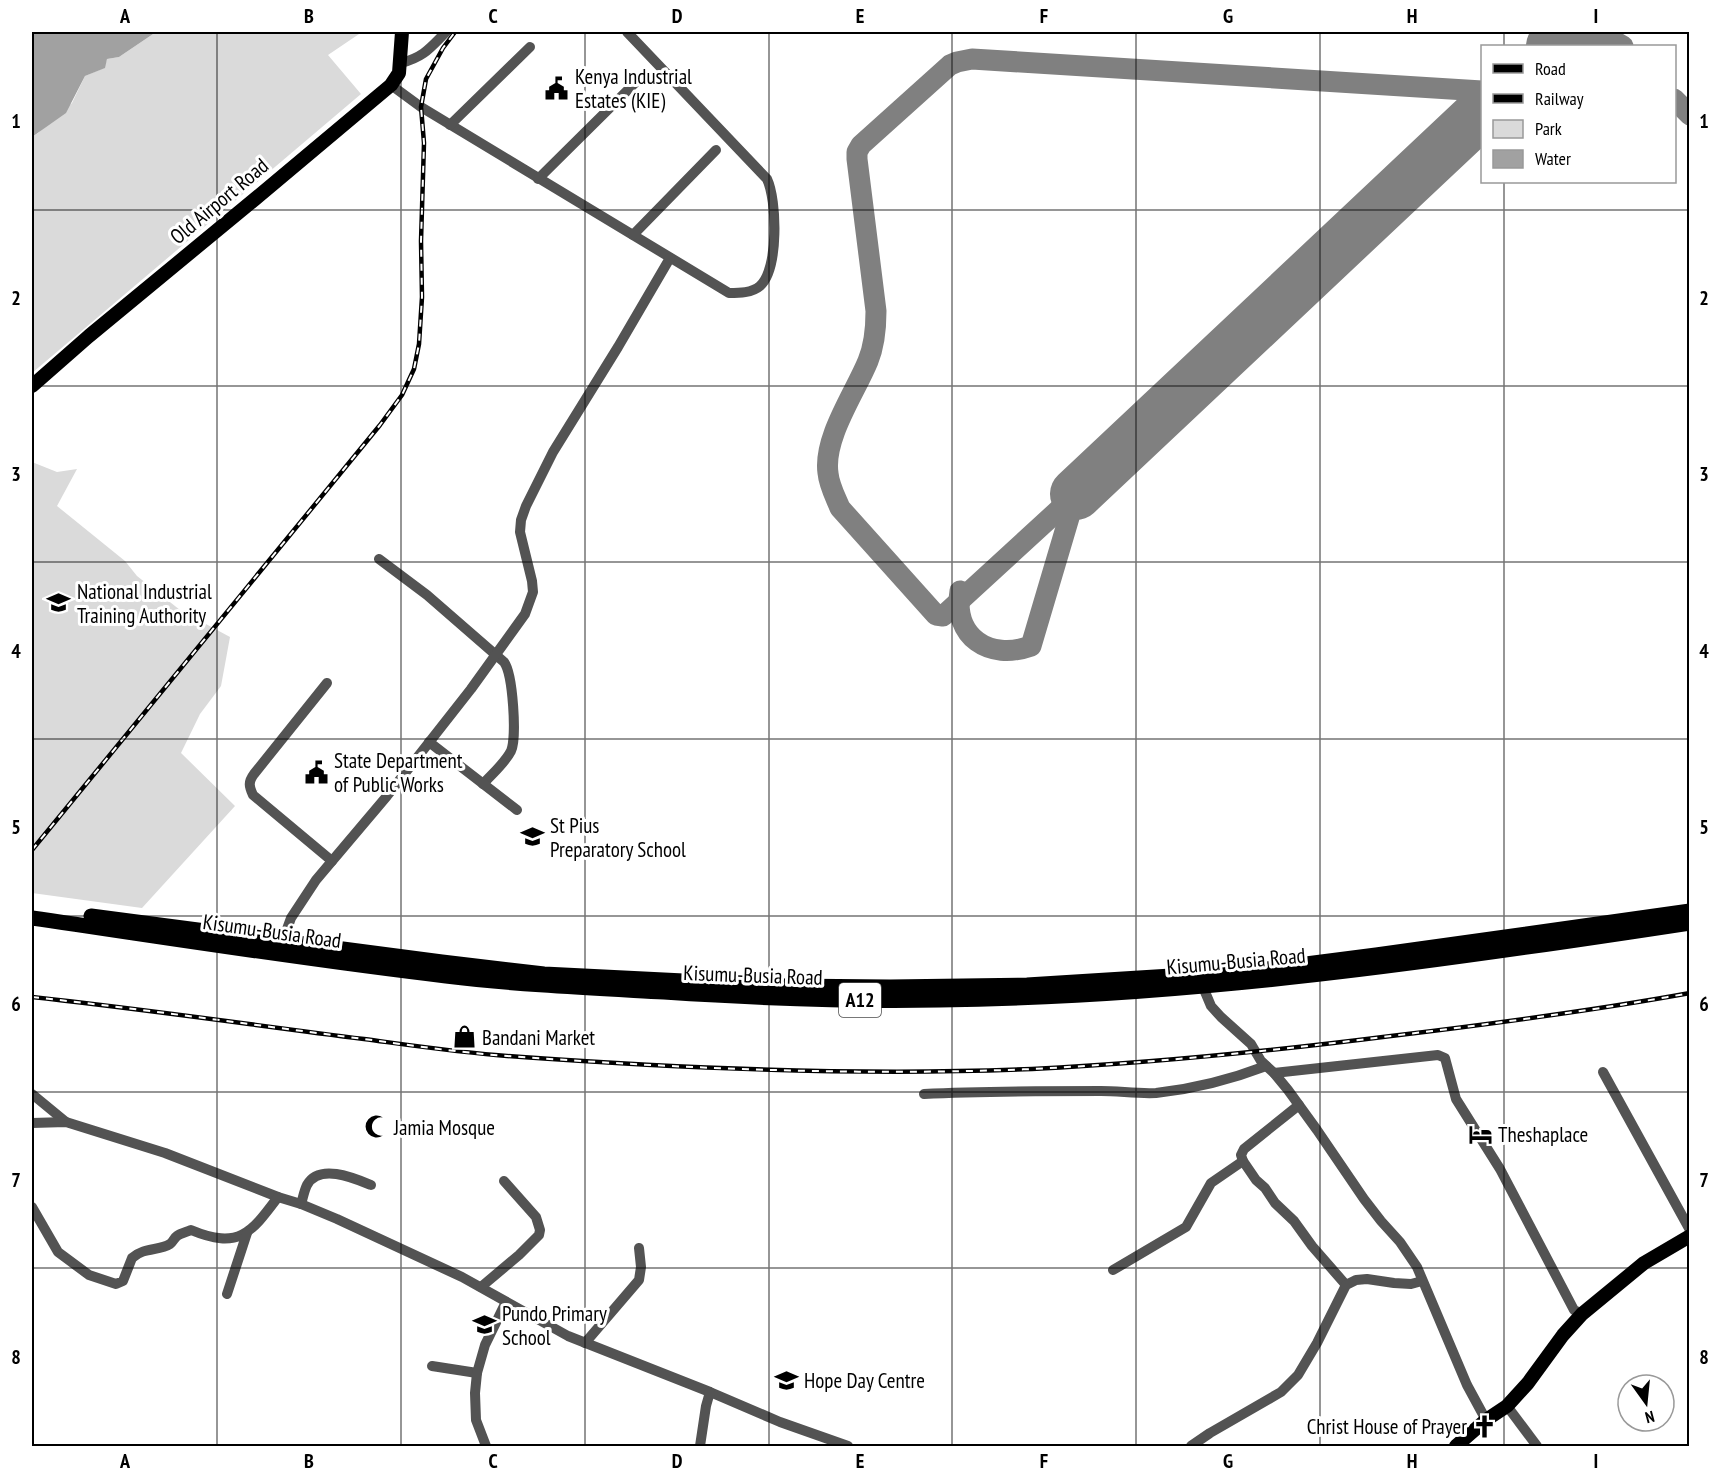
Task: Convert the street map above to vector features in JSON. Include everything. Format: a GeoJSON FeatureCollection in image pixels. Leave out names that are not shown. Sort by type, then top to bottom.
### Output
{"type":"FeatureCollection","features":[{"type":"Feature","properties":{"kind":"highway","name":"Kisumu-Busia Road"},"geometry":{"type":"LineString","coordinates":[[32,908],[219,934],[283,940],[521,971],[646,980],[890,987],[1027,985],[1251,971],[1689,911]]}},
{"type":"Feature","properties":{"kind":"highway","name":"Kisumu-Busia Road"},"geometry":{"type":"LineString","coordinates":[[32,918],[183,941],[539,986],[792,999],[941,1000],[1203,987],[1495,953],[1689,923]]}},
{"type":"Feature","properties":{"kind":"main road","name":"Old Airport Road"},"geometry":{"type":"LineString","coordinates":[[32,386],[391,85],[399,73],[402,32]]}},
{"type":"Feature","properties":{"kind":"main road"},"geometry":{"type":"LineString","coordinates":[[1456,1446],[1486,1420],[1507,1406],[1582,1314],[1644,1263],[1689,1236]]}},
{"type":"Feature","properties":{"kind":"street"},"geometry":{"type":"LineString","coordinates":[[401,63],[427,52],[446,32]]}},
{"type":"Feature","properties":{"kind":"street"},"geometry":{"type":"LineString","coordinates":[[391,85],[450,125],[729,293],[744,293],[759,287],[767,277],[773,263],[772,188],[767,179],[627,32]]}},
{"type":"Feature","properties":{"kind":"street"},"geometry":{"type":"LineString","coordinates":[[450,125],[530,46]]}},
{"type":"Feature","properties":{"kind":"street"},"geometry":{"type":"LineString","coordinates":[[538,178],[642,76]]}},
{"type":"Feature","properties":{"kind":"street"},"geometry":{"type":"LineString","coordinates":[[633,235],[716,150]]}},
{"type":"Feature","properties":{"kind":"street"},"geometry":{"type":"LineString","coordinates":[[283,940],[291,918],[302,899],[471,689],[525,614],[532,592],[532,581],[520,532],[526,506],[554,452],[670,258]]}},
{"type":"Feature","properties":{"kind":"street"},"geometry":{"type":"LineString","coordinates":[[379,559],[427,596],[508,667],[512,690],[513,741],[509,754],[483,784]]}},
{"type":"Feature","properties":{"kind":"street"},"geometry":{"type":"LineString","coordinates":[[327,683],[254,774],[249,787],[253,795],[332,861]]}},
{"type":"Feature","properties":{"kind":"street"},"geometry":{"type":"LineString","coordinates":[[429,742],[517,810]]}},
{"type":"Feature","properties":{"kind":"street"},"geometry":{"type":"LineString","coordinates":[[1203,987],[1211,1006],[1251,1044],[1261,1061],[1299,1105],[1380,1221],[1400,1242],[1417,1267],[1467,1385],[1486,1420]]}},
{"type":"Feature","properties":{"kind":"street"},"geometry":{"type":"LineString","coordinates":[[924,1094],[1017,1091],[1155,1093],[1270,1070],[1438,1055],[1444,1058],[1456,1099],[1500,1169],[1574,1310],[1582,1314]]}},
{"type":"Feature","properties":{"kind":"street"},"geometry":{"type":"LineString","coordinates":[[1603,1072],[1689,1230]]}},
{"type":"Feature","properties":{"kind":"street"},"geometry":{"type":"LineString","coordinates":[[32,1094],[66,1122],[165,1153],[301,1204],[462,1277],[568,1336],[780,1422],[848,1446]]}},
{"type":"Feature","properties":{"kind":"street"},"geometry":{"type":"LineString","coordinates":[[1299,1105],[1244,1149],[1241,1155],[1243,1161],[1275,1203],[1294,1221],[1346,1285]]}},
{"type":"Feature","properties":{"kind":"street"},"geometry":{"type":"LineString","coordinates":[[32,1126],[66,1122]]}},
{"type":"Feature","properties":{"kind":"street"},"geometry":{"type":"LineString","coordinates":[[1113,1270],[1186,1227],[1211,1183],[1243,1161]]}},
{"type":"Feature","properties":{"kind":"street"},"geometry":{"type":"LineString","coordinates":[[301,1204],[308,1183],[312,1178],[323,1174],[336,1174],[371,1185]]}},
{"type":"Feature","properties":{"kind":"street"},"geometry":{"type":"LineString","coordinates":[[481,1287],[539,1235],[540,1230],[536,1217],[504,1181]]}},
{"type":"Feature","properties":{"kind":"street"},"geometry":{"type":"LineString","coordinates":[[227,1294],[247,1233],[278,1197]]}},
{"type":"Feature","properties":{"kind":"street"},"geometry":{"type":"LineString","coordinates":[[32,1207],[58,1252],[88,1275],[116,1284],[123,1281],[135,1255],[170,1244],[183,1233],[191,1230],[228,1239],[247,1233]]}},
{"type":"Feature","properties":{"kind":"street"},"geometry":{"type":"LineString","coordinates":[[585,1342],[639,1280],[641,1267],[639,1248]]}},
{"type":"Feature","properties":{"kind":"street"},"geometry":{"type":"LineString","coordinates":[[1191,1446],[1281,1392],[1298,1375],[1346,1285],[1356,1280],[1367,1279],[1411,1284],[1422,1281]]}},
{"type":"Feature","properties":{"kind":"street"},"geometry":{"type":"LineString","coordinates":[[486,1446],[476,1420],[477,1373],[485,1345],[506,1302]]}},
{"type":"Feature","properties":{"kind":"street"},"geometry":{"type":"LineString","coordinates":[[432,1366],[477,1373]]}},
{"type":"Feature","properties":{"kind":"street"},"geometry":{"type":"LineString","coordinates":[[700,1446],[710,1392]]}},
{"type":"Feature","properties":{"kind":"street"},"geometry":{"type":"LineString","coordinates":[[1507,1406],[1537,1446]]}},
{"type":"Feature","properties":{"kind":"green space"},"geometry":{"type":"Polygon","coordinates":[[[156,32],[362,32],[328,55],[361,94],[32,373],[32,137],[72,103],[85,76],[104,68],[107,59],[119,57],[156,32]]]}},
{"type":"Feature","properties":{"kind":"green space"},"geometry":{"type":"Polygon","coordinates":[[[32,462],[57,472],[77,469],[57,506],[125,561],[137,576],[180,610],[230,637],[221,686],[200,714],[181,753],[235,806],[142,908],[32,893],[32,462]]]}},
{"type":"Feature","properties":{"kind":"water"},"geometry":{"type":"Polygon","coordinates":[[[32,32],[156,32],[119,57],[107,59],[105,68],[85,76],[66,113],[32,137],[32,32]]]}},
{"type":"Feature","properties":{"kind":"taxiway"},"geometry":{"type":"LineString","coordinates":[[1555,45],[1570,39],[1588,36],[1606,38],[1621,45]]}},
{"type":"Feature","properties":{"kind":"taxiway"},"geometry":{"type":"LineString","coordinates":[[1076,494],[943,616],[936,615],[840,508],[832,491],[829,477],[830,445],[841,416],[868,361],[874,342],[876,324],[857,159],[857,152],[861,145],[950,65],[972,59],[1481,91]]}},
{"type":"Feature","properties":{"kind":"taxiway"},"geometry":{"type":"LineString","coordinates":[[1676,101],[1690,115]]}},
{"type":"Feature","properties":{"kind":"taxiway"},"geometry":{"type":"LineString","coordinates":[[960,591],[959,607],[962,621],[968,633],[977,641],[1001,650],[1016,650],[1031,646],[1076,494]]}},
{"type":"Feature","properties":{"kind":"runway"},"geometry":{"type":"LineString","coordinates":[[1553,45],[1568,32]]}},
{"type":"Feature","properties":{"kind":"runway"},"geometry":{"type":"LineString","coordinates":[[1076,494],[1481,113]]}},
{"type":"Feature","properties":{"kind":"railway"},"geometry":{"type":"LineString","coordinates":[[32,850],[380,425],[402,395],[414,369],[419,344],[422,297],[424,143],[421,107],[426,79],[443,48],[455,32]]}},
{"type":"Feature","properties":{"kind":"railway"},"geometry":{"type":"LineString","coordinates":[[32,997],[502,1056],[713,1068],[904,1072],[1032,1069],[1257,1051],[1503,1022],[1690,993]]}},
{"type":"Feature","properties":{"kind":"place","name":"Kenya Industrial Estates (KIE)"},"geometry":{"type":"Point","coordinates":[557,88]}},
{"type":"Feature","properties":{"kind":"place","name":"National Industrial Training Authority"},"geometry":{"type":"Point","coordinates":[59,603]}},
{"type":"Feature","properties":{"kind":"place","name":"State Department of Public Works"},"geometry":{"type":"Point","coordinates":[316,772]}},
{"type":"Feature","properties":{"kind":"place","name":"St Pius Preparatory School"},"geometry":{"type":"Point","coordinates":[532,837]}},
{"type":"Feature","properties":{"kind":"place","name":"Bandani Market"},"geometry":{"type":"Point","coordinates":[464,1037]}},
{"type":"Feature","properties":{"kind":"place","name":"Jamia Mosque"},"geometry":{"type":"Point","coordinates":[376,1127]}},
{"type":"Feature","properties":{"kind":"place","name":"Theshaplace"},"geometry":{"type":"Point","coordinates":[1480,1134]}},
{"type":"Feature","properties":{"kind":"place","name":"Pundo Primary School"},"geometry":{"type":"Point","coordinates":[484,1325]}},
{"type":"Feature","properties":{"kind":"place","name":"Hope Day Centre"},"geometry":{"type":"Point","coordinates":[786,1380]}},
{"type":"Feature","properties":{"kind":"place","name":"Christ House of Prayer"},"geometry":{"type":"Point","coordinates":[1485,1426]}}]}
